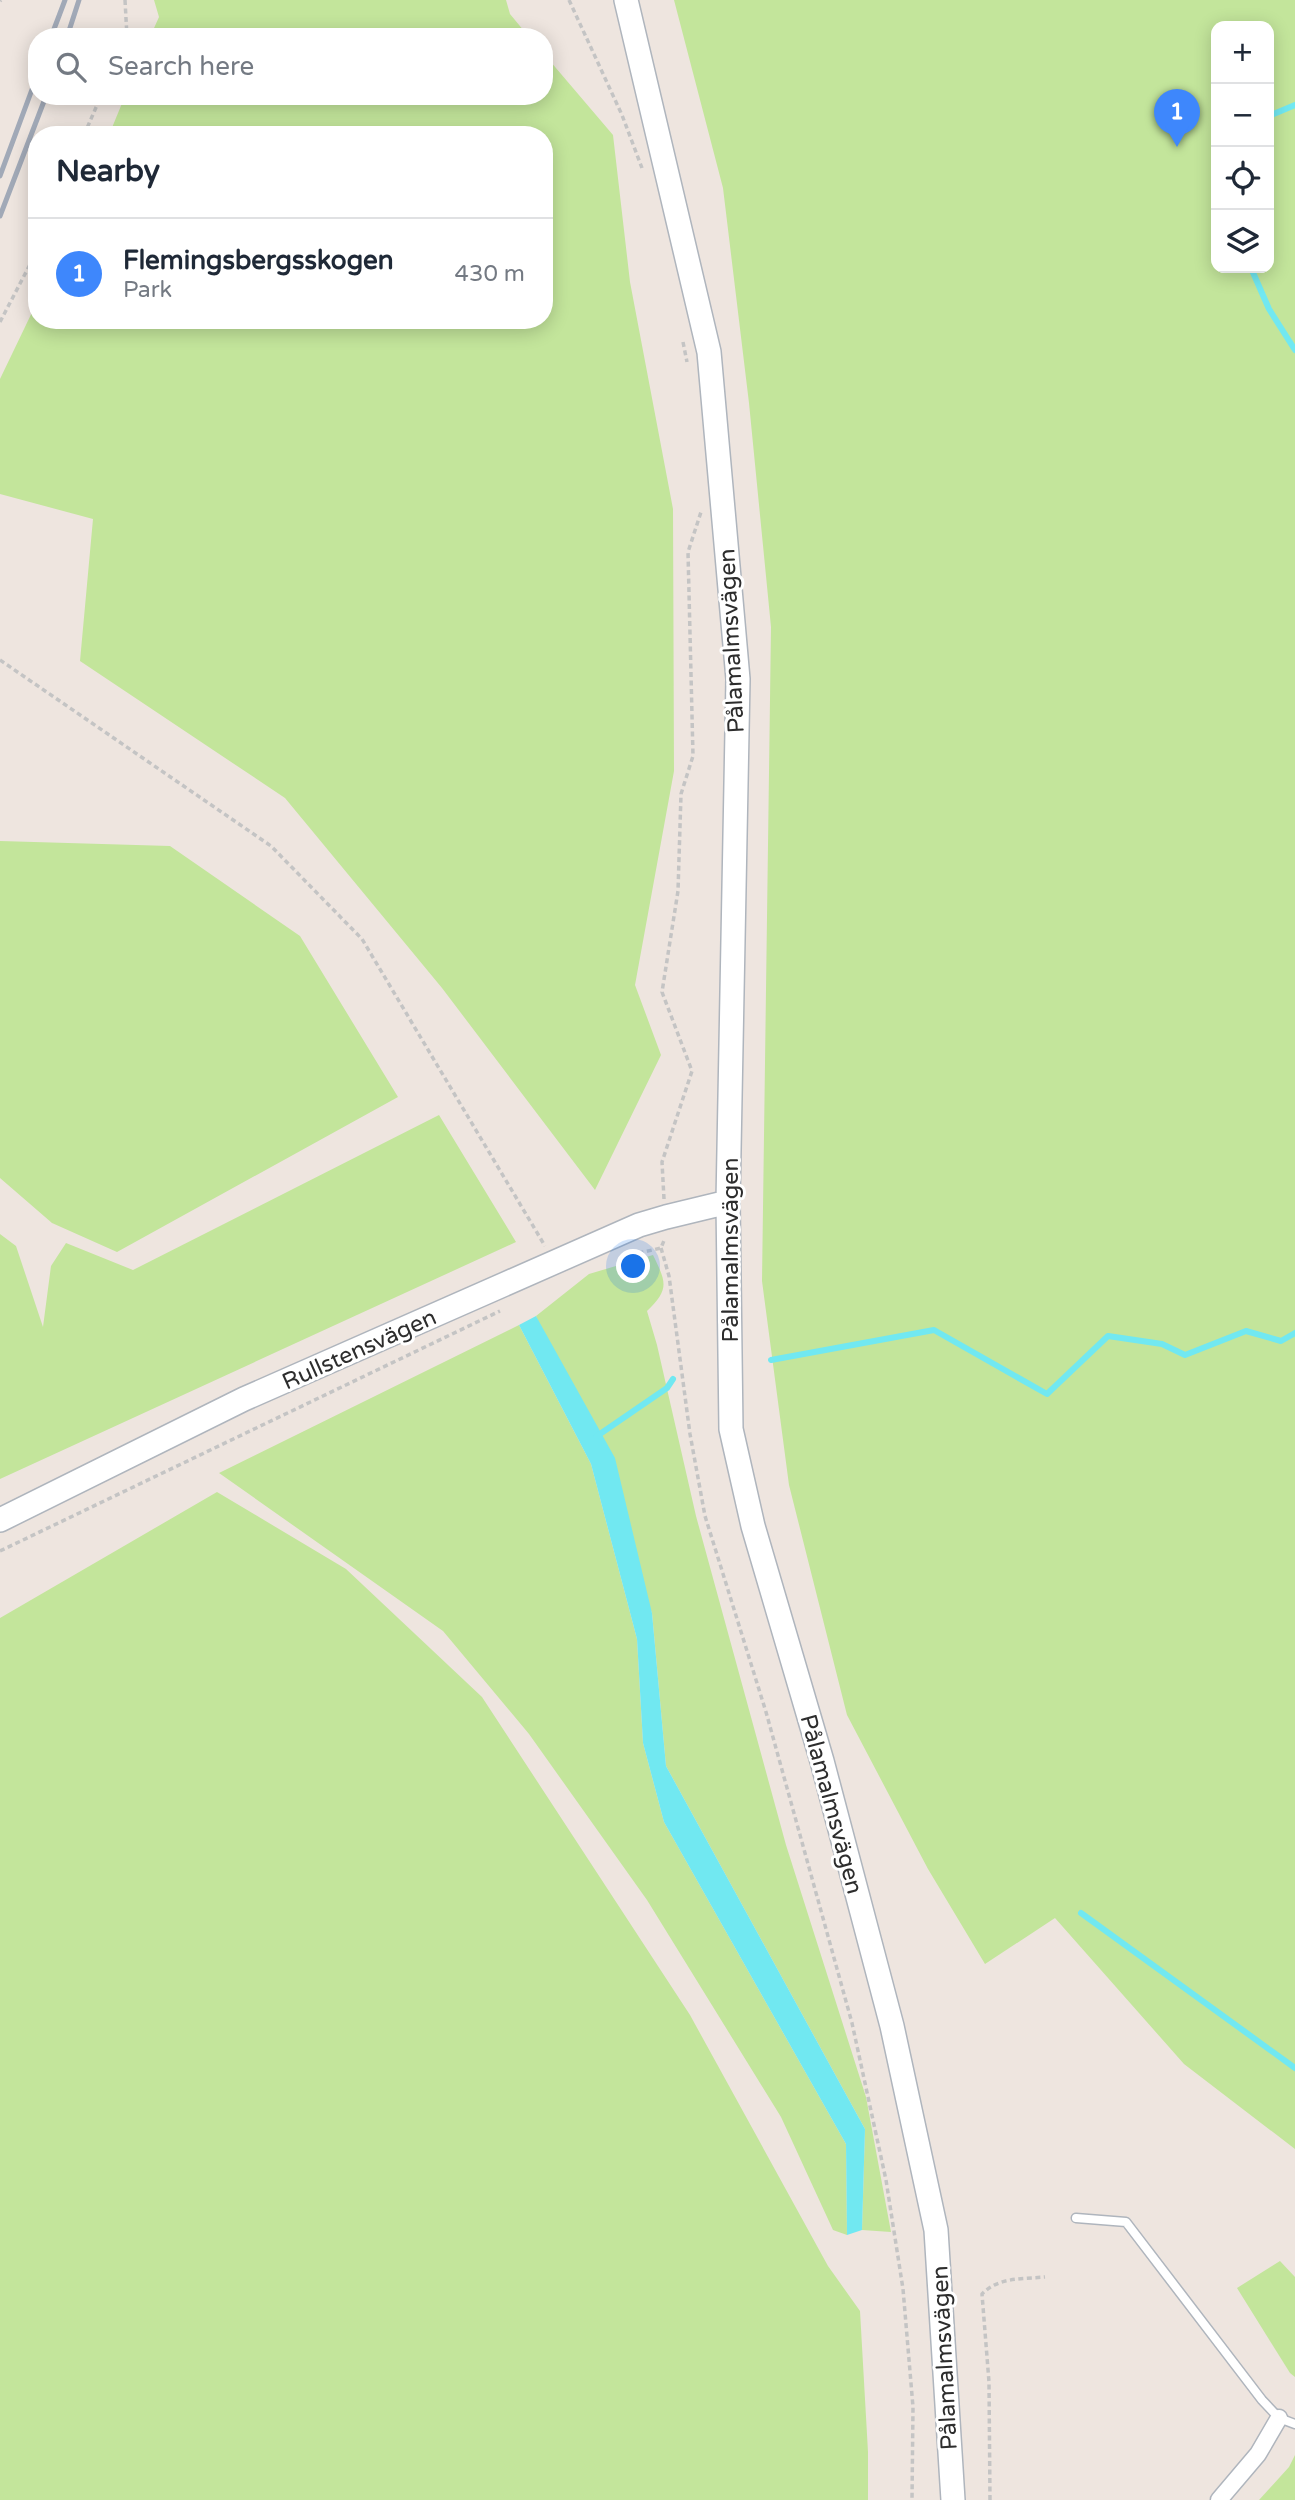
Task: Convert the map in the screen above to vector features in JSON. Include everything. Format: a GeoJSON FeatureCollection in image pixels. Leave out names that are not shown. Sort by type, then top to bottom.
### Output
{"type":"FeatureCollection","features":[{"type":"Feature","properties":{"kind":"street","name":"Pålamalmsvägen"},"geometry":{"type":"LineString","coordinates":[[626,0],[709,352],[738,679],[728,1202],[732,1429],[753,1526],[821,1761],[892,2026],[936,2230],[951,2495]]}},
{"type":"Feature","properties":{"kind":"street","name":"Rullstensvägen"},"geometry":{"type":"LineString","coordinates":[[0,1520],[244,1399],[639,1226],[666,1216],[728,1202]]}},
{"type":"Feature","properties":{"kind":"street"},"geometry":{"type":"LineString","coordinates":[[1219,2500],[1258,2454],[1279,2418]]}},
{"type":"Feature","properties":{"kind":"lane"},"geometry":{"type":"LineString","coordinates":[[1076,2218],[1126,2222],[1279,2418],[1295,2424]]}},
{"type":"Feature","properties":{"kind":"path"},"geometry":{"type":"LineString","coordinates":[[125,0],[127,28]]}},
{"type":"Feature","properties":{"kind":"path"},"geometry":{"type":"LineString","coordinates":[[569,0],[622,115],[644,173]]}},
{"type":"Feature","properties":{"kind":"path"},"geometry":{"type":"LineString","coordinates":[[88,126],[97,105]]}},
{"type":"Feature","properties":{"kind":"path"},"geometry":{"type":"LineString","coordinates":[[0,322],[28,268]]}},
{"type":"Feature","properties":{"kind":"path"},"geometry":{"type":"LineString","coordinates":[[682,335],[690,373]]}},
{"type":"Feature","properties":{"kind":"path"},"geometry":{"type":"LineString","coordinates":[[611,1260],[661,1248],[665,1242],[662,1162],[692,1071],[662,992],[678,891],[681,794],[693,756],[688,552],[704,505]]}},
{"type":"Feature","properties":{"kind":"path"},"geometry":{"type":"LineString","coordinates":[[0,660],[271,846],[362,939],[555,1263]]}},
{"type":"Feature","properties":{"kind":"path"},"geometry":{"type":"LineString","coordinates":[[661,1248],[669,1276],[690,1434],[705,1516],[766,1712],[849,2010],[886,2180],[902,2289],[912,2394],[912,2500]]}},
{"type":"Feature","properties":{"kind":"path"},"geometry":{"type":"LineString","coordinates":[[0,1551],[500,1311]]}},
{"type":"Feature","properties":{"kind":"path"},"geometry":{"type":"LineString","coordinates":[[990,2500],[989,2382],[982,2294],[988,2287],[1004,2281],[1045,2277]]}},
{"type":"Feature","properties":{"kind":"green space"},"geometry":{"type":"Polygon","coordinates":[[[154,0],[506,0],[510,14],[522,28],[154,28],[159,17],[154,0]]]}},
{"type":"Feature","properties":{"kind":"green space"},"geometry":{"type":"Polygon","coordinates":[[[674,0],[1295,0],[1295,2149],[1184,2064],[1055,1918],[985,1964],[928,1869],[847,1715],[789,1485],[762,1281],[771,627],[749,403],[723,188],[674,0]]]}},
{"type":"Feature","properties":{"kind":"green space"},"geometry":{"type":"Polygon","coordinates":[[[553,65],[613,135],[630,282],[673,509],[674,771],[635,985],[661,1055],[595,1190],[442,988],[285,798],[80,661],[93,519],[0,494],[0,379],[28,321],[28,329],[553,329],[553,126],[113,126],[121,105],[553,105],[553,65]]]}},
{"type":"Feature","properties":{"kind":"green space"},"geometry":{"type":"Polygon","coordinates":[[[0,841],[170,846],[300,936],[398,1097],[117,1252],[52,1223],[0,1178],[0,841]]]}},
{"type":"Feature","properties":{"kind":"green space"},"geometry":{"type":"Polygon","coordinates":[[[439,1115],[516,1242],[0,1479],[0,1234],[16,1246],[43,1327],[51,1266],[66,1243],[133,1270],[439,1115]]]}},
{"type":"Feature","properties":{"kind":"green space"},"geometry":{"type":"Polygon","coordinates":[[[653,1255],[664,1285],[659,1297],[647,1311],[696,1516],[786,1845],[866,2097],[891,2232],[862,2230],[865,2129],[666,1766],[652,1613],[536,1316],[589,1274],[653,1255]]]}},
{"type":"Feature","properties":{"kind":"green space"},"geometry":{"type":"Polygon","coordinates":[[[519,1325],[591,1464],[637,1639],[643,1743],[664,1822],[846,2144],[847,2235],[833,2230],[781,2117],[647,1900],[529,1734],[443,1631],[219,1473],[519,1325]]]}},
{"type":"Feature","properties":{"kind":"green space"},"geometry":{"type":"Polygon","coordinates":[[[217,1492],[346,1569],[482,1697],[690,2015],[828,2266],[860,2311],[868,2500],[0,2500],[0,1618],[217,1492]]]}},
{"type":"Feature","properties":{"kind":"green space"},"geometry":{"type":"Polygon","coordinates":[[[1280,2261],[1295,2277],[1295,2377],[1237,2288],[1280,2261]]]}},
{"type":"Feature","properties":{"kind":"green space"},"geometry":{"type":"Polygon","coordinates":[[[1295,2455],[1295,2500],[1259,2500],[1289,2467],[1295,2455]]]}},
{"type":"Feature","properties":{"kind":"water"},"geometry":{"type":"Polygon","coordinates":[[[536,1316],[615,1458],[652,1613],[666,1766],[865,2129],[862,2230],[847,2235],[846,2144],[664,1822],[643,1743],[637,1639],[591,1464],[519,1325],[536,1316]]]}},
{"type":"Feature","properties":{"kind":"waterway"},"geometry":{"type":"LineString","coordinates":[[1274,114],[1295,105]]}},
{"type":"Feature","properties":{"kind":"waterway"},"geometry":{"type":"LineString","coordinates":[[1253,273],[1269,309],[1295,350]]}},
{"type":"Feature","properties":{"kind":"waterway"},"geometry":{"type":"LineString","coordinates":[[771,1360],[934,1330],[1047,1394],[1108,1336],[1162,1344],[1185,1355],[1246,1331],[1281,1341],[1295,1333]]}},
{"type":"Feature","properties":{"kind":"waterway"},"geometry":{"type":"LineString","coordinates":[[597,1436],[667,1388],[673,1379]]}},
{"type":"Feature","properties":{"kind":"waterway"},"geometry":{"type":"LineString","coordinates":[[1081,1913],[1295,2068]]}},
{"type":"Feature","properties":{"kind":"railway"},"geometry":{"type":"LineString","coordinates":[[54,28],[65,0]]}},
{"type":"Feature","properties":{"kind":"railway"},"geometry":{"type":"LineString","coordinates":[[70,28],[79,0]]}},
{"type":"Feature","properties":{"kind":"railway"},"geometry":{"type":"LineString","coordinates":[[0,176],[28,100]]}},
{"type":"Feature","properties":{"kind":"railway"},"geometry":{"type":"LineString","coordinates":[[34,126],[43,105]]}},
{"type":"Feature","properties":{"kind":"railway"},"geometry":{"type":"LineString","coordinates":[[0,216],[28,143]]}},
{"type":"Feature","properties":{"kind":"place","name":"Flemingsbergsskogen"},"geometry":{"type":"Point","coordinates":[1177,147]}}]}
